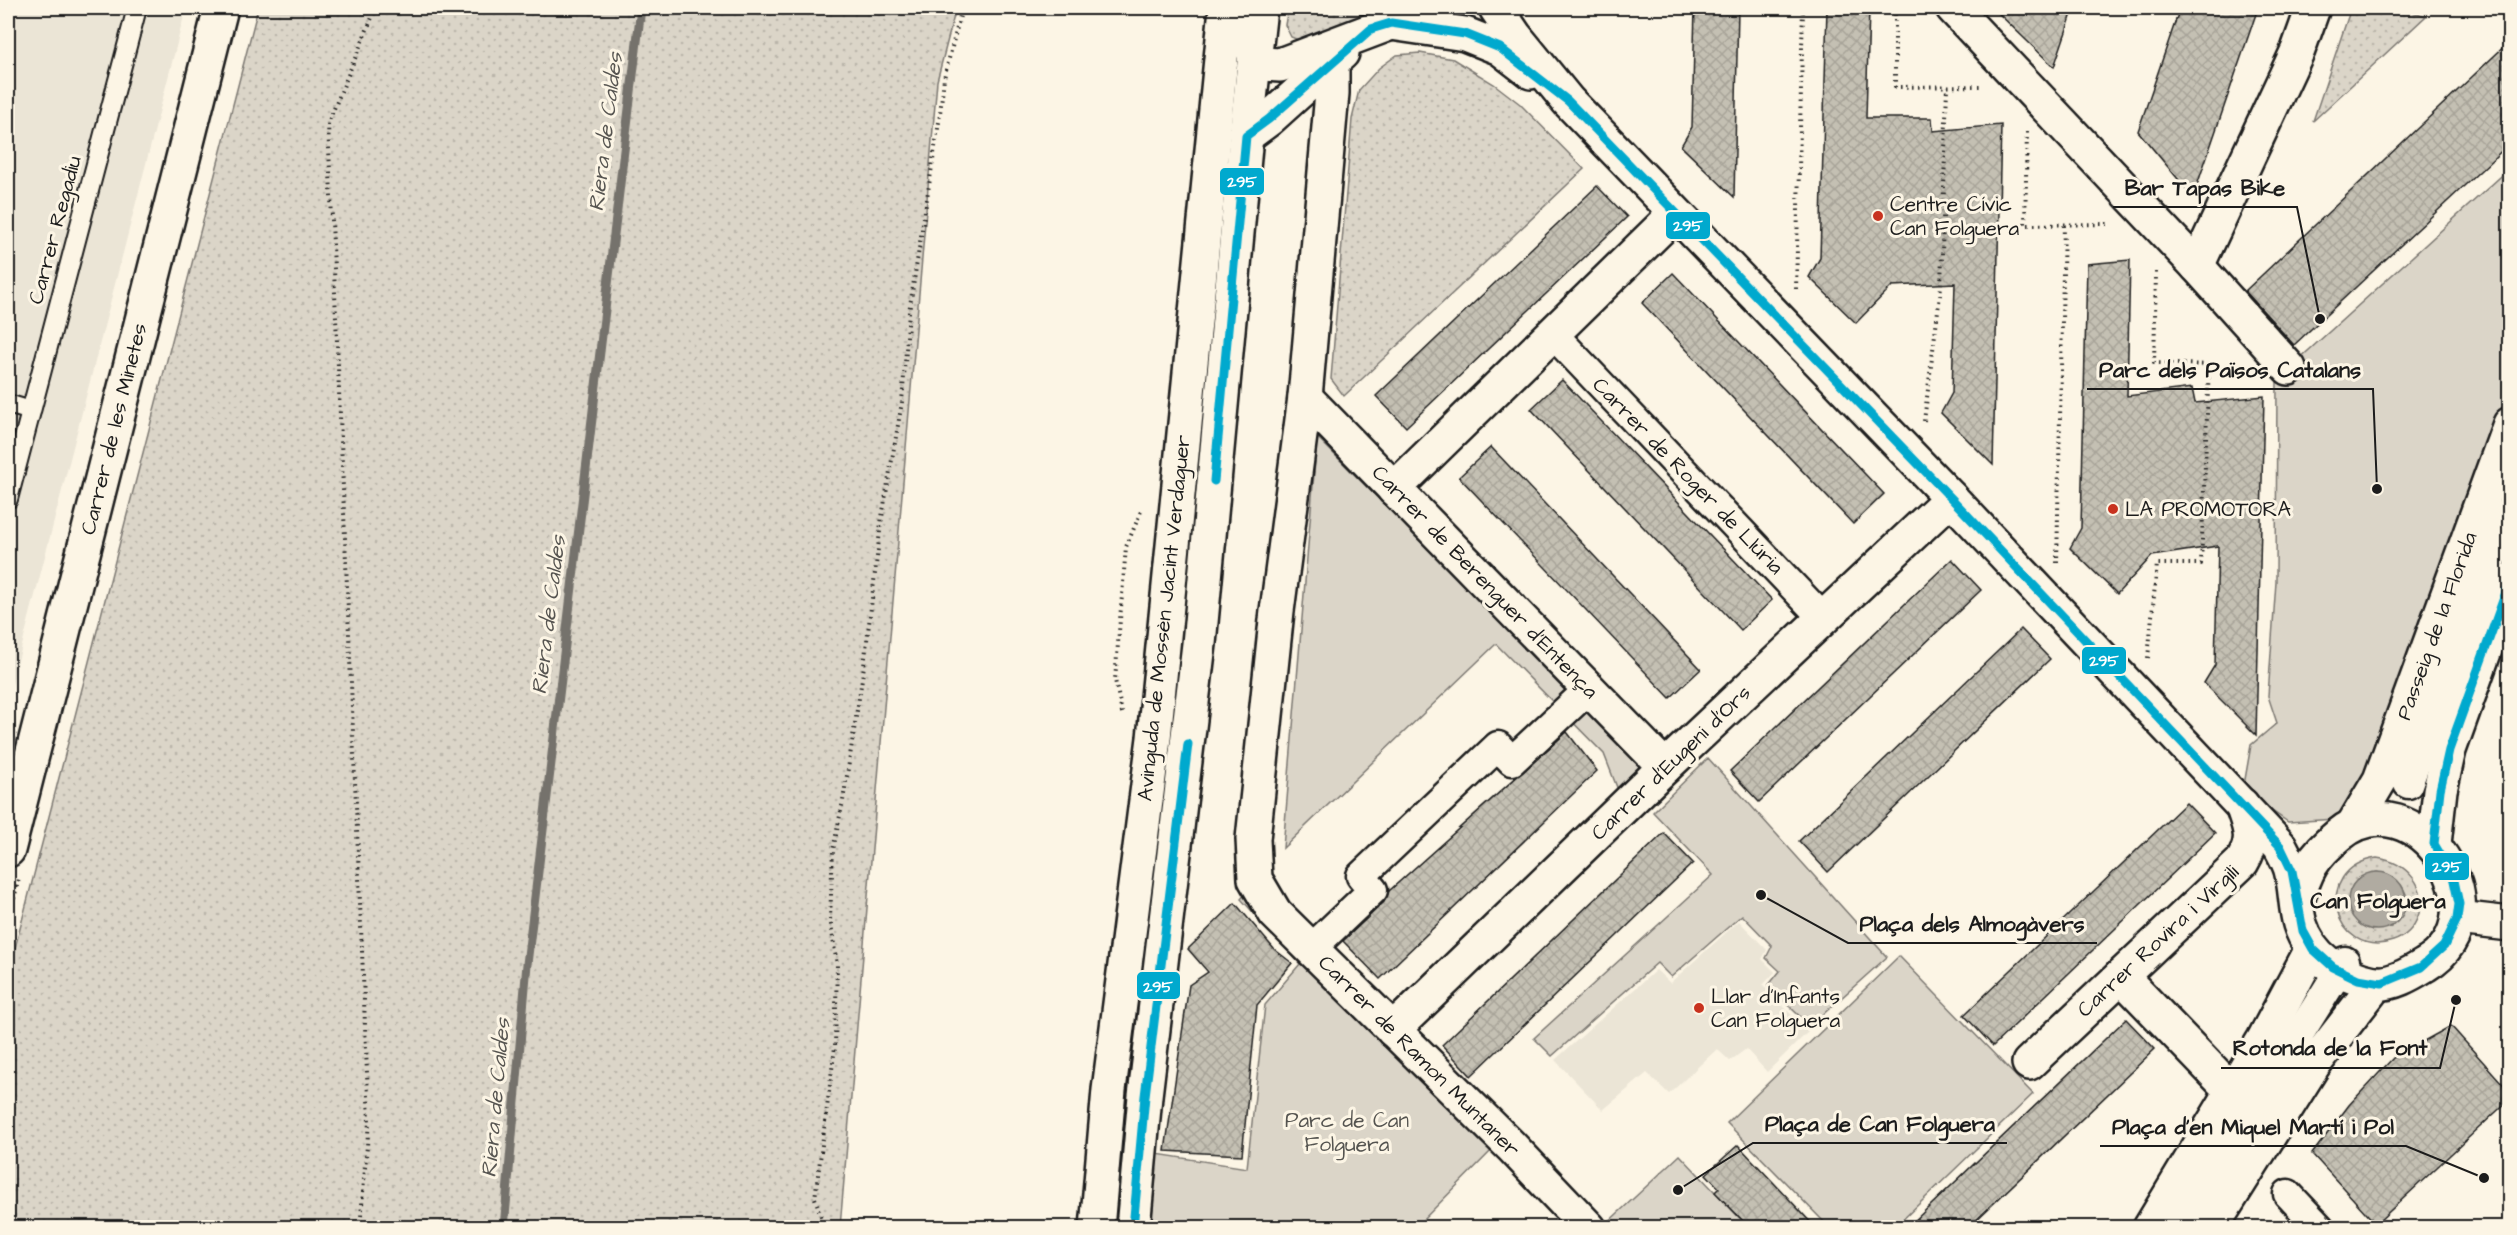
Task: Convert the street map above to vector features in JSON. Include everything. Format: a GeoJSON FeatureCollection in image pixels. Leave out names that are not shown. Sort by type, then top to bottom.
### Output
{"type":"FeatureCollection","features":[{"type":"Feature","properties":{"kind":"street","name":"Carrer de les Minetes"},"geometry":{"type":"LineString","coordinates":[[8,850],[221,8]]}},
{"type":"Feature","properties":{"kind":"street","name":"Avinguda de Mossèn Jacint Verdaguer"},"geometry":{"type":"LineString","coordinates":[[1097,1227],[1109,1090],[1154,738],[1208,171],[1226,8]]}},
{"type":"Feature","properties":{"kind":"street","name":"Avinguda de Mossèn Jacint Verdaguer"},"geometry":{"type":"LineString","coordinates":[[1243,8],[1243,36],[1258,59]]}},
{"type":"Feature","properties":{"kind":"street","name":"Avinguda de Mossèn Jacint Verdaguer"},"geometry":{"type":"LineString","coordinates":[[1133,1227],[1145,1096],[1199,644],[1246,136],[1258,59],[1260,8]]}},
{"type":"Feature","properties":{"kind":"street"},"geometry":{"type":"LineString","coordinates":[[1258,59],[1280,65],[1422,8]]}},
{"type":"Feature","properties":{"kind":"street"},"geometry":{"type":"LineString","coordinates":[[1496,8],[1515,36],[1568,101],[1951,498],[2280,846],[2291,870],[2300,925],[2312,949],[2341,967],[2377,983],[2407,976],[2431,961],[2448,942],[2458,918],[2457,890],[2449,866],[2434,844],[2418,832],[2395,822],[2373,818],[2349,827],[2311,835],[2286,832],[2241,803]]}},
{"type":"Feature","properties":{"kind":"street"},"geometry":{"type":"LineString","coordinates":[[2197,266],[2298,50],[2313,8]]}},
{"type":"Feature","properties":{"kind":"street"},"geometry":{"type":"LineString","coordinates":[[1960,10],[2289,368]]}},
{"type":"Feature","properties":{"kind":"street"},"geometry":{"type":"LineString","coordinates":[[1246,136],[1269,119],[1332,62],[1381,26],[1465,34],[1500,48],[1568,101]]}},
{"type":"Feature","properties":{"kind":"street"},"geometry":{"type":"LineString","coordinates":[[1305,397],[1332,93],[1332,62]]}},
{"type":"Feature","properties":{"kind":"street"},"geometry":{"type":"LineString","coordinates":[[1394,489],[1675,214]]}},
{"type":"Feature","properties":{"kind":"street","name":"Carrer de Roger de Llúria"},"geometry":{"type":"LineString","coordinates":[[1552,333],[1823,618]]}},
{"type":"Feature","properties":{"kind":"street","name":"Carrer de Berenguer d'Entença"},"geometry":{"type":"LineString","coordinates":[[1305,397],[1665,767]]}},
{"type":"Feature","properties":{"kind":"street","name":"Carrer de Ramon Muntaner"},"geometry":{"type":"LineString","coordinates":[[1305,397],[1276,611],[1253,839],[1256,879],[1275,913],[1511,1146],[1589,1227]]}},
{"type":"Feature","properties":{"kind":"street","name":"Passeig de la Florida"},"geometry":{"type":"LineString","coordinates":[[2349,827],[2380,780],[2510,424]]}},
{"type":"Feature","properties":{"kind":"street","name":"Carrer d'Eugeni d'Ors"},"geometry":{"type":"LineString","coordinates":[[1393,1030],[1665,767],[1951,498]]}},
{"type":"Feature","properties":{"kind":"street","name":"Passeig de la Florida"},"geometry":{"type":"LineString","coordinates":[[2408,784],[2510,510]]}},
{"type":"Feature","properties":{"kind":"street"},"geometry":{"type":"LineString","coordinates":[[2434,844],[2440,790],[2448,750],[2510,580]]}},
{"type":"Feature","properties":{"kind":"street"},"geometry":{"type":"LineString","coordinates":[[1311,949],[1373,890],[1361,876],[1498,746],[1512,761],[1589,689]]}},
{"type":"Feature","properties":{"kind":"street","name":"Carrer Rovira i Virgili"},"geometry":{"type":"LineString","coordinates":[[2029,1063],[2242,862],[2251,848],[2251,831],[2241,803]]}},
{"type":"Feature","properties":{"kind":"street"},"geometry":{"type":"LineString","coordinates":[[2297,902],[2304,874],[2320,850],[2349,827]]}},
{"type":"Feature","properties":{"kind":"street"},"geometry":{"type":"LineString","coordinates":[[2458,918],[2510,924]]}},
{"type":"Feature","properties":{"kind":"street"},"geometry":{"type":"LineString","coordinates":[[2150,1227],[2264,1040],[2312,949]]}},
{"type":"Feature","properties":{"kind":"street"},"geometry":{"type":"LineString","coordinates":[[2178,1227],[2341,967]]}},
{"type":"Feature","properties":{"kind":"street"},"geometry":{"type":"LineString","coordinates":[[2121,976],[2232,1091]]}},
{"type":"Feature","properties":{"kind":"street"},"geometry":{"type":"LineString","coordinates":[[2211,1227],[2314,1064],[2377,983]]}},
{"type":"Feature","properties":{"kind":"street"},"geometry":{"type":"LineString","coordinates":[[2288,1194],[2320,1227]]}},
{"type":"Feature","properties":{"kind":"lane","name":"Carrer Regadiu"},"geometry":{"type":"LineString","coordinates":[[8,499],[137,8]]}},
{"type":"Feature","properties":{"kind":"lane"},"geometry":{"type":"LineString","coordinates":[[8,404],[31,411]]}},
{"type":"Feature","properties":{"kind":"path"},"geometry":{"type":"LineString","coordinates":[[360,1227],[369,1122],[328,123],[376,8]]}},
{"type":"Feature","properties":{"kind":"path"},"geometry":{"type":"LineString","coordinates":[[825,1227],[815,1198],[835,1047],[837,964],[830,918],[833,850],[864,666],[881,523],[902,402],[909,312],[944,78],[962,8]]}},
{"type":"Feature","properties":{"kind":"path"},"geometry":{"type":"LineString","coordinates":[[1794,336],[1803,8]]}},
{"type":"Feature","properties":{"kind":"path"},"geometry":{"type":"LineString","coordinates":[[1895,8],[1895,87],[2027,85],[2025,225],[2157,223],[2154,363],[2289,368]]}},
{"type":"Feature","properties":{"kind":"path"},"geometry":{"type":"LineString","coordinates":[[1918,464],[1941,287],[1947,86]]}},
{"type":"Feature","properties":{"kind":"path"},"geometry":{"type":"LineString","coordinates":[[2056,608],[2064,224]]}},
{"type":"Feature","properties":{"kind":"path"},"geometry":{"type":"LineString","coordinates":[[2144,701],[2157,564],[2201,564],[2209,365]]}},
{"type":"Feature","properties":{"kind":"shaded area"},"geometry":{"type":"Polygon","coordinates":[[[8,8],[186,8],[8,700],[8,8]]]}},
{"type":"Feature","properties":{"kind":"shaded area"},"geometry":{"type":"Polygon","coordinates":[[[2371,872],[2383,872],[2398,880],[2406,895],[2406,907],[2398,922],[2383,930],[2371,930],[2356,922],[2348,907],[2348,895],[2356,880],[2371,872]]]}},
{"type":"Feature","properties":{"kind":"shaded area","name":"Llar d'Infants Can Folguera"},"geometry":{"type":"Polygon","coordinates":[[[1739,921],[1767,950],[1762,959],[1775,972],[1763,985],[1808,1032],[1767,1072],[1746,1049],[1730,1061],[1717,1049],[1669,1094],[1647,1073],[1603,1110],[1555,1060],[1656,970],[1670,983],[1739,921]]]}},
{"type":"Feature","properties":{"kind":"green space"},"geometry":{"type":"Polygon","coordinates":[[[258,8],[956,8],[937,81],[840,1227],[8,1227],[8,975],[258,8]]]}},
{"type":"Feature","properties":{"kind":"green space"},"geometry":{"type":"Polygon","coordinates":[[[1288,8],[1386,8],[1301,41],[1291,37],[1285,25],[1288,8]]]}},
{"type":"Feature","properties":{"kind":"green space"},"geometry":{"type":"Polygon","coordinates":[[[2351,8],[2400,8],[2426,16],[2313,121],[2351,8]]]}},
{"type":"Feature","properties":{"kind":"green space"},"geometry":{"type":"Polygon","coordinates":[[[1420,53],[1453,59],[1494,84],[1520,104],[1584,169],[1344,396],[1331,379],[1352,119],[1359,90],[1379,68],[1397,55],[1420,53]]]}},
{"type":"Feature","properties":{"kind":"green space"},"geometry":{"type":"Polygon","coordinates":[[[2509,169],[2509,396],[2367,801],[2352,818],[2288,822],[2243,791],[2251,745],[2277,723],[2268,696],[2276,582],[2277,379],[2509,169]]]}},
{"type":"Feature","properties":{"kind":"green space"},"geometry":{"type":"Polygon","coordinates":[[[1317,437],[1645,766],[1620,795],[1604,754],[1496,644],[1283,848],[1317,437]]]}},
{"type":"Feature","properties":{"kind":"green space"},"geometry":{"type":"Polygon","coordinates":[[[1708,758],[1887,957],[1810,1026],[1768,986],[1780,971],[1766,958],[1772,946],[1742,915],[1671,977],[1657,963],[1552,1056],[1534,1038],[1713,875],[1653,812],[1708,758]]]}},
{"type":"Feature","properties":{"kind":"green space"},"geometry":{"type":"Polygon","coordinates":[[[2377,858],[2388,860],[2406,870],[2418,886],[2421,905],[2418,916],[2414,924],[2401,937],[2393,941],[2373,944],[2356,938],[2344,926],[2337,911],[2337,894],[2343,878],[2356,865],[2377,858]],[[2377,872],[2359,878],[2353,885],[2372,930],[2392,927],[2406,894],[2398,882],[2377,872]]]}},
{"type":"Feature","properties":{"kind":"green space","name":"Parc de Can Folguera"},"geometry":{"type":"Polygon","coordinates":[[[1246,893],[1495,1147],[1416,1227],[1151,1228],[1157,1154],[1247,1168],[1265,1005],[1300,964],[1241,899],[1246,893]]]}},
{"type":"Feature","properties":{"kind":"green space"},"geometry":{"type":"Polygon","coordinates":[[[1899,956],[2033,1094],[1895,1227],[1829,1227],[1727,1123],[1899,956]]]}},
{"type":"Feature","properties":{"kind":"green space"},"geometry":{"type":"Polygon","coordinates":[[[1680,1155],[1748,1227],[1606,1228],[1604,1226],[1680,1155]]]}},
{"type":"Feature","properties":{"kind":"building"},"geometry":{"type":"Polygon","coordinates":[[[1695,8],[1738,8],[1734,197],[1681,146],[1692,127],[1695,8]]]}},
{"type":"Feature","properties":{"kind":"building"},"geometry":{"type":"Polygon","coordinates":[[[1827,8],[1869,8],[1866,118],[1932,118],[1933,131],[2001,125],[1993,465],[1941,413],[1952,393],[1955,283],[1892,286],[1856,323],[1809,277],[1820,258],[1827,8]]]}},
{"type":"Feature","properties":{"kind":"building"},"geometry":{"type":"Polygon","coordinates":[[[1993,8],[2074,8],[2054,67],[1993,8]]]}},
{"type":"Feature","properties":{"kind":"building"},"geometry":{"type":"Polygon","coordinates":[[[2180,8],[2258,8],[2193,197],[2138,131],[2180,8]]]}},
{"type":"Feature","properties":{"kind":"building"},"geometry":{"type":"Polygon","coordinates":[[[2510,41],[2510,143],[2294,345],[2245,291],[2510,41]]]}},
{"type":"Feature","properties":{"kind":"building"},"geometry":{"type":"Polygon","coordinates":[[[1597,186],[1627,217],[1406,427],[1376,396],[1597,186]]]}},
{"type":"Feature","properties":{"kind":"building"},"geometry":{"type":"Polygon","coordinates":[[[2130,260],[2127,396],[2192,388],[2195,403],[2264,396],[2256,735],[2204,683],[2215,665],[2218,546],[2152,556],[2117,594],[2070,548],[2081,528],[2087,264],[2130,260]]]}},
{"type":"Feature","properties":{"kind":"building"},"geometry":{"type":"Polygon","coordinates":[[[1673,273],[1884,494],[1853,524],[1642,303],[1673,273]]]}},
{"type":"Feature","properties":{"kind":"building"},"geometry":{"type":"Polygon","coordinates":[[[1562,380],[1772,600],[1741,630],[1531,409],[1562,380]]]}},
{"type":"Feature","properties":{"kind":"building"},"geometry":{"type":"Polygon","coordinates":[[[1491,447],[1701,669],[1670,698],[1459,477],[1491,447]]]}},
{"type":"Feature","properties":{"kind":"building"},"geometry":{"type":"Polygon","coordinates":[[[1952,559],[1981,590],[1759,802],[1730,771],[1952,559]]]}},
{"type":"Feature","properties":{"kind":"building"},"geometry":{"type":"Polygon","coordinates":[[[2021,629],[2050,659],[1828,872],[1799,841],[2021,629]]]}},
{"type":"Feature","properties":{"kind":"building"},"geometry":{"type":"Polygon","coordinates":[[[1567,732],[1597,771],[1380,979],[1343,941],[1384,902],[1389,891],[1567,732]]]}},
{"type":"Feature","properties":{"kind":"building"},"geometry":{"type":"Polygon","coordinates":[[[2186,803],[2215,833],[1993,1046],[1964,1015],[2186,803]]]}},
{"type":"Feature","properties":{"kind":"building"},"geometry":{"type":"Polygon","coordinates":[[[1664,833],[1693,863],[1471,1076],[1442,1045],[1664,833]]]}},
{"type":"Feature","properties":{"kind":"building"},"geometry":{"type":"Polygon","coordinates":[[[1235,903],[1274,949],[1292,963],[1257,1005],[1242,1155],[1165,1151],[1189,985],[1208,972],[1188,949],[1235,903]]]}},
{"type":"Feature","properties":{"kind":"building"},"geometry":{"type":"Polygon","coordinates":[[[2126,1019],[2155,1049],[1969,1227],[1908,1227],[2126,1019]]]}},
{"type":"Feature","properties":{"kind":"building"},"geometry":{"type":"Polygon","coordinates":[[[2451,1026],[2510,1092],[2510,1099],[2376,1224],[2312,1154],[2349,1105],[2393,1058],[2451,1026]]]}},
{"type":"Feature","properties":{"kind":"building"},"geometry":{"type":"Polygon","coordinates":[[[1738,1145],[1815,1227],[1749,1227],[1715,1192],[1719,1188],[1706,1174],[1738,1145]]]}},
{"type":"Feature","properties":{"kind":"waterway","name":"Riera de Caldes"},"geometry":{"type":"LineString","coordinates":[[504,1228],[527,964],[641,8]]}},
{"type":"Feature","properties":{"kind":"transit line","name":"295"},"geometry":{"type":"LineString","coordinates":[[1214,481],[1246,136],[1269,119],[1371,29],[1391,23],[1465,34],[1500,48],[1568,101],[1951,498],[2280,846],[2292,871],[2303,931],[2313,949],[2333,967],[2358,979],[2382,983],[2421,967],[2444,946],[2457,919],[2459,904],[2453,876],[2434,844],[2440,790],[2449,750],[2510,581]]}},
{"type":"Feature","properties":{"kind":"transit line","name":"295"},"geometry":{"type":"LineString","coordinates":[[1133,1228],[1145,1096],[1188,744]]}},
{"type":"Feature","properties":{"kind":"place","name":"Centre Cívic Can Folguera"},"geometry":{"type":"Point","coordinates":[1878,216]}},
{"type":"Feature","properties":{"kind":"place","name":"Bar Tapas Bike"},"geometry":{"type":"Point","coordinates":[2320,319]}},
{"type":"Feature","properties":{"kind":"place","name":"Parc dels Països Catalans"},"geometry":{"type":"Point","coordinates":[2377,489]}},
{"type":"Feature","properties":{"kind":"place","name":"LA PROMOTORA"},"geometry":{"type":"Point","coordinates":[2113,509]}},
{"type":"Feature","properties":{"kind":"place","name":"Plaça dels Almogàvers"},"geometry":{"type":"Point","coordinates":[1761,895]}},
{"type":"Feature","properties":{"kind":"place","name":"Rotonda de la Font"},"geometry":{"type":"Point","coordinates":[2456,1000]}},
{"type":"Feature","properties":{"kind":"place","name":"Llar d'Infants Can Folguera"},"geometry":{"type":"Point","coordinates":[1699,1008]}},
{"type":"Feature","properties":{"kind":"place","name":"Plaça d'en Miquel Martí i Pol"},"geometry":{"type":"Point","coordinates":[2484,1178]}},
{"type":"Feature","properties":{"kind":"place","name":"Plaça de Can Folguera"},"geometry":{"type":"Point","coordinates":[1678,1190]}},
{"type":"Feature","properties":{"kind":"district","name":"Can Folguera"},"geometry":{"type":"Point","coordinates":[2378,901]}}]}
